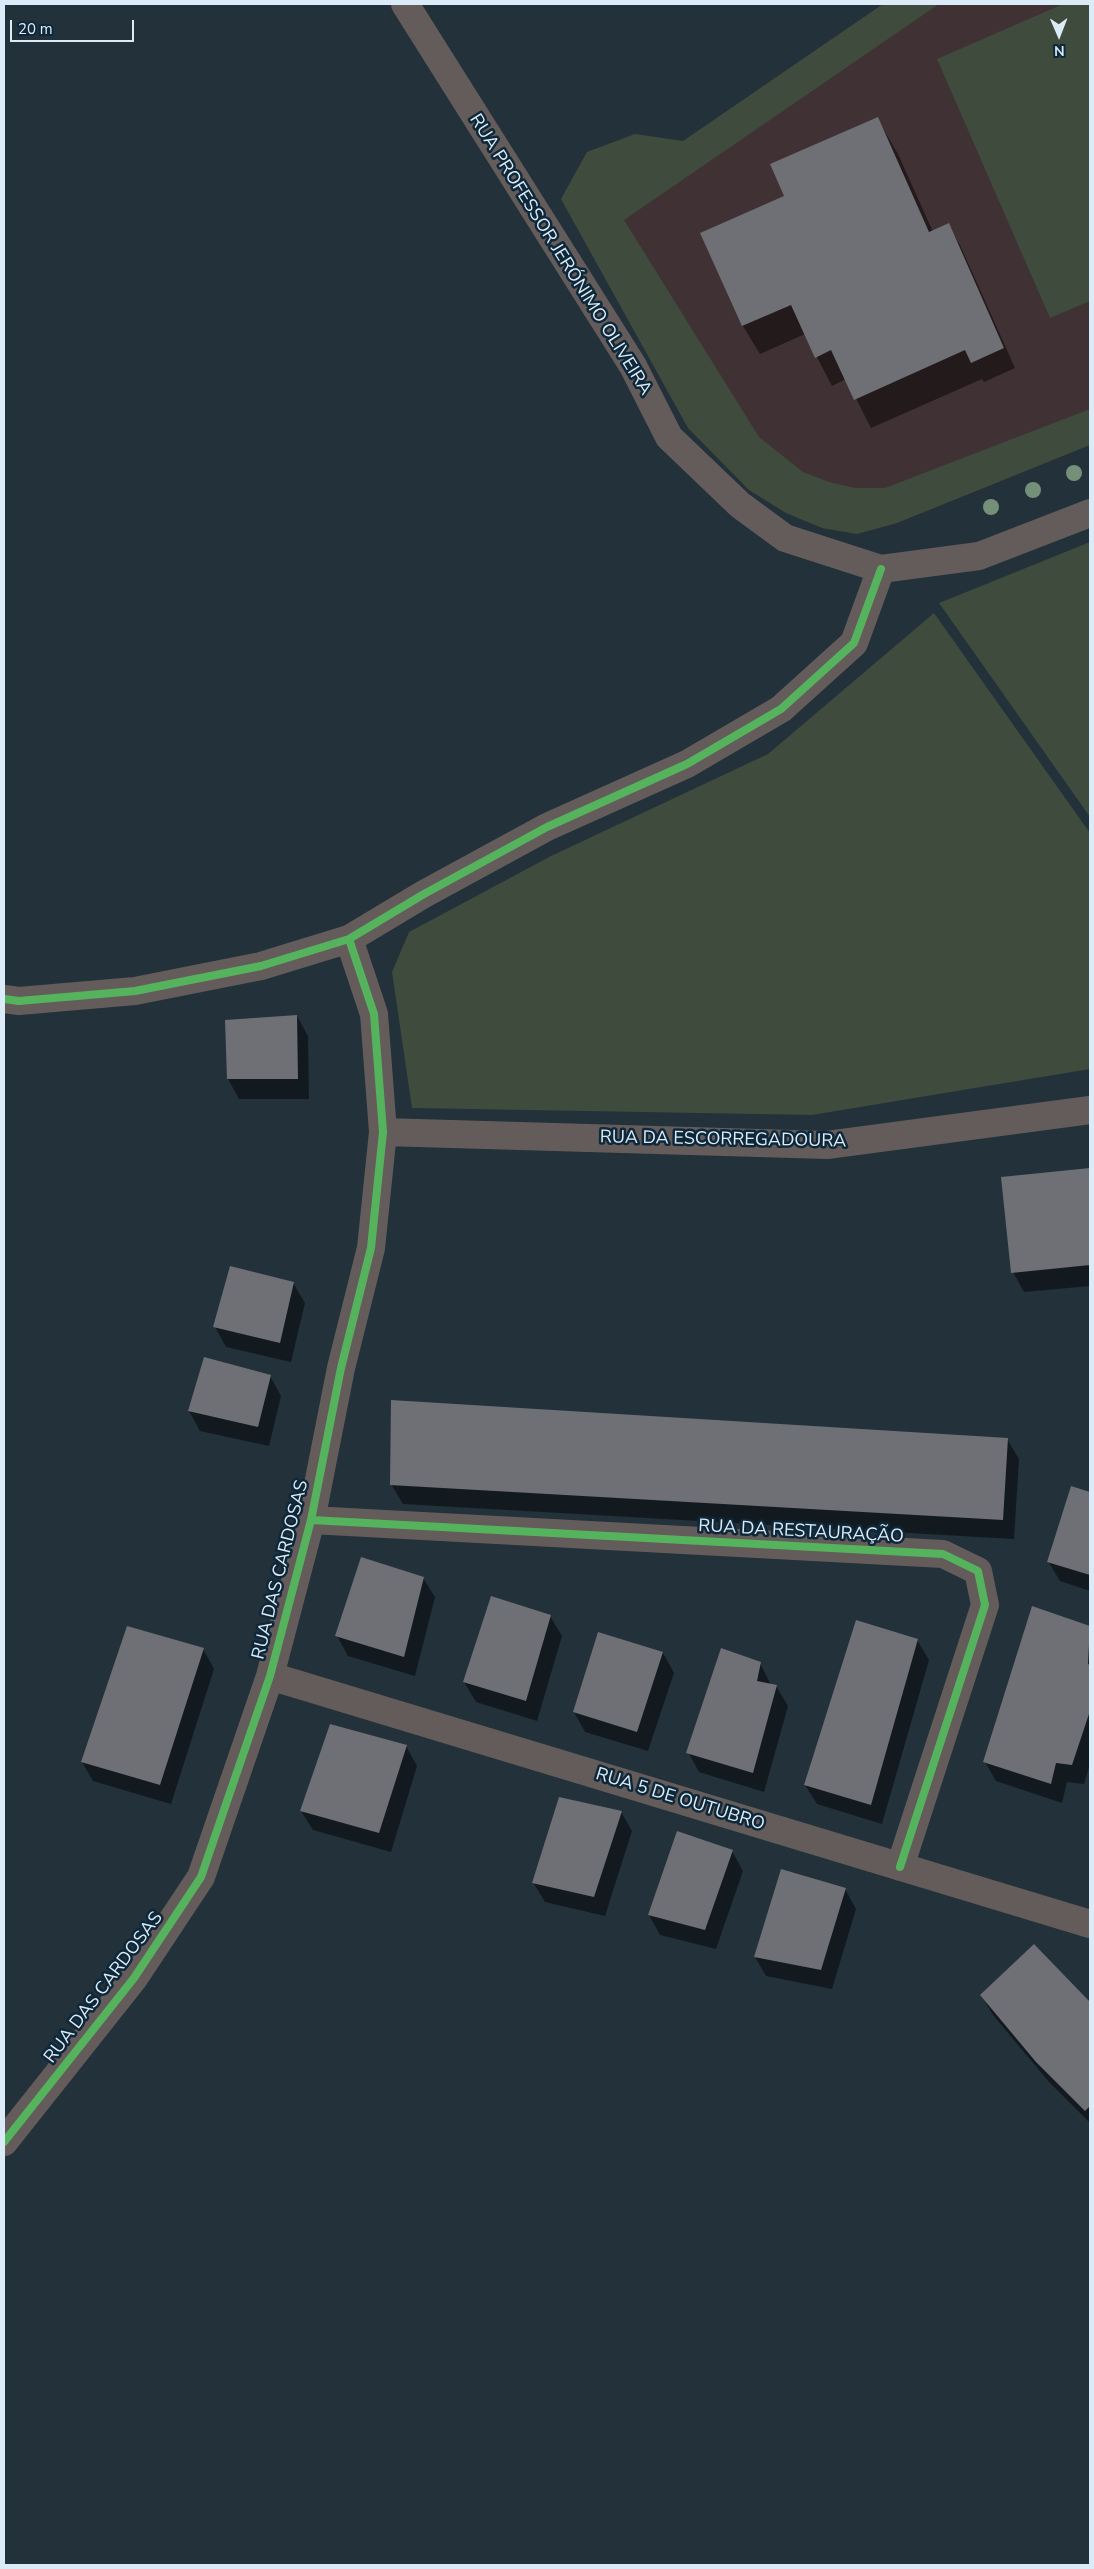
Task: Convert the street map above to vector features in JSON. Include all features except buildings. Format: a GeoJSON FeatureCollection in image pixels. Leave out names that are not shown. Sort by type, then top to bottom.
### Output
{"type":"FeatureCollection","features":[{"type":"Feature","properties":{"kind":"street","name":"RUA PROFESSOR JERÓNIMO OLIVEIRA"},"geometry":{"type":"LineString","coordinates":[[405,4],[633,366],[670,437],[740,505],[785,538],[881,570],[979,556],[1090,513]]}},
{"type":"Feature","properties":{"kind":"street"},"geometry":{"type":"LineString","coordinates":[[4,999],[19,1001],[134,991],[261,966],[349,939],[424,894],[547,827],[687,764],[781,710],[854,643],[881,570]]}},
{"type":"Feature","properties":{"kind":"street","name":"RUA DAS CARDOSAS"},"geometry":{"type":"LineString","coordinates":[[4,2142],[134,1978],[201,1877],[270,1676],[311,1520],[341,1368],[371,1248],[383,1132],[374,1014],[349,939]]}},
{"type":"Feature","properties":{"kind":"street","name":"RUA DA ESCORREGADOURA"},"geometry":{"type":"LineString","coordinates":[[383,1132],[827,1144],[1090,1110]]}},
{"type":"Feature","properties":{"kind":"street","name":"RUA DA RESTAURAÇÃO"},"geometry":{"type":"LineString","coordinates":[[311,1520],[943,1554],[978,1571],[985,1605],[900,1867]]}},
{"type":"Feature","properties":{"kind":"street","name":"RUA 5 DE OUTUBRO"},"geometry":{"type":"LineString","coordinates":[[270,1676],[1090,1924]]}},
{"type":"Feature","properties":{"kind":"shaded area"},"geometry":{"type":"Polygon","coordinates":[[[883,4],[1090,4],[1090,445],[897,523],[857,534],[822,528],[786,513],[749,490],[688,428],[561,199],[587,152],[635,134],[683,141],[883,4]]]}},
{"type":"Feature","properties":{"kind":"green space"},"geometry":{"type":"Polygon","coordinates":[[[883,4],[939,4],[624,220],[759,437],[803,472],[829,482],[855,488],[885,488],[1090,409],[1090,445],[897,523],[857,534],[822,528],[786,513],[749,490],[688,428],[561,199],[587,152],[635,134],[683,141],[883,4]]]}},
{"type":"Feature","properties":{"kind":"green space"},"geometry":{"type":"Polygon","coordinates":[[[1063,4],[1090,4],[1090,301],[1050,318],[937,59],[1063,4]]]}},
{"type":"Feature","properties":{"kind":"green space"},"geometry":{"type":"Polygon","coordinates":[[[1090,542],[1090,817],[939,603],[1090,542]]]}},
{"type":"Feature","properties":{"kind":"green space"},"geometry":{"type":"Polygon","coordinates":[[[934,613],[1090,833],[1090,1069],[812,1115],[412,1108],[392,972],[409,932],[551,856],[768,754],[934,613]]]}},
{"type":"Feature","properties":{"kind":"cycle path"},"geometry":{"type":"LineString","coordinates":[[4,999],[19,1001],[135,991],[261,966],[349,939],[424,894],[547,827],[687,764],[781,709],[854,643],[881,569]]}},
{"type":"Feature","properties":{"kind":"cycle path"},"geometry":{"type":"LineString","coordinates":[[4,2142],[134,1978],[201,1877],[270,1676],[311,1520],[341,1368],[371,1248],[383,1132],[374,1014],[349,939]]}},
{"type":"Feature","properties":{"kind":"cycle path"},"geometry":{"type":"LineString","coordinates":[[311,1520],[943,1554],[978,1571],[985,1605],[900,1867]]}}]}
